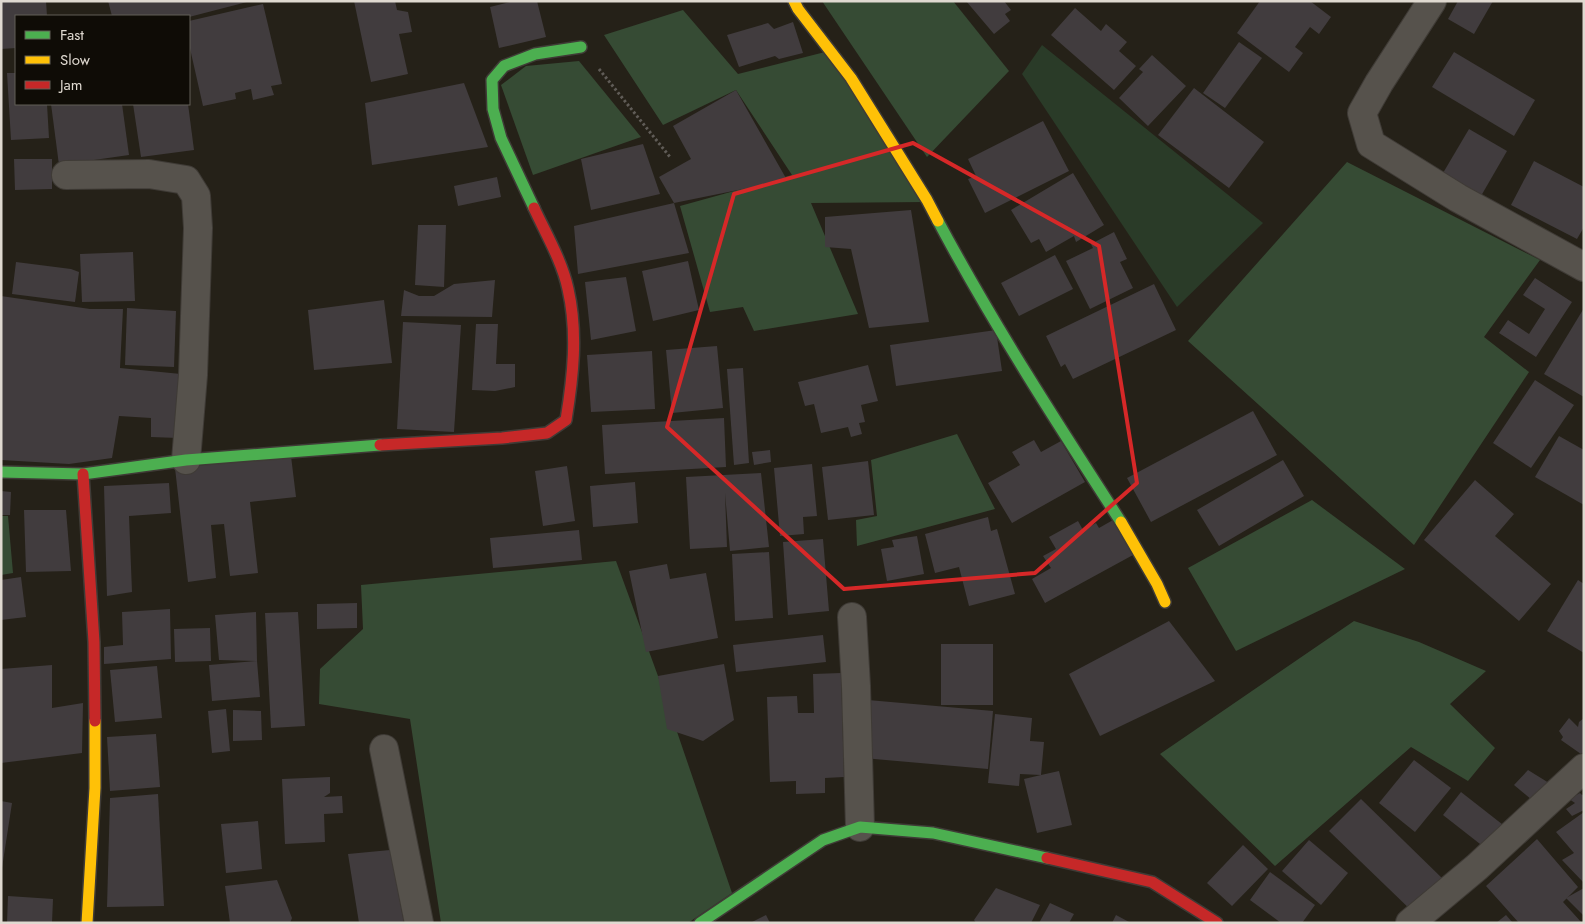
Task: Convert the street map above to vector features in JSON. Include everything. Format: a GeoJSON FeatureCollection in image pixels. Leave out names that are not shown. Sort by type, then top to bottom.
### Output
{"type":"FeatureCollection","features":[{"type":"Feature","properties":{"kind":"street"},"geometry":{"type":"LineString","coordinates":[[794,1],[798,9],[851,78],[927,200],[955,252],[1040,396],[1126,529],[1165,602]]}},
{"type":"Feature","properties":{"kind":"street"},"geometry":{"type":"LineString","coordinates":[[1432,1],[1362,112],[1371,144],[1458,198],[1584,267]]}},
{"type":"Feature","properties":{"kind":"street"},"geometry":{"type":"LineString","coordinates":[[1,472],[83,474],[186,460],[520,436],[547,433],[566,420],[572,382],[574,336],[568,289],[557,258],[501,138],[493,109],[492,80],[504,66],[535,54],[581,47]]}},
{"type":"Feature","properties":{"kind":"street"},"geometry":{"type":"LineString","coordinates":[[66,175],[158,175],[186,180],[196,196],[198,228],[197,290],[186,460]]}},
{"type":"Feature","properties":{"kind":"street"},"geometry":{"type":"LineString","coordinates":[[83,474],[94,642],[95,788],[87,923]]}},
{"type":"Feature","properties":{"kind":"street"},"geometry":{"type":"LineString","coordinates":[[852,617],[860,827]]}},
{"type":"Feature","properties":{"kind":"street"},"geometry":{"type":"LineString","coordinates":[[384,750],[419,923]]}},
{"type":"Feature","properties":{"kind":"street"},"geometry":{"type":"LineString","coordinates":[[1410,923],[1477,867],[1584,768]]}},
{"type":"Feature","properties":{"kind":"street"},"geometry":{"type":"LineString","coordinates":[[700,923],[823,840],[860,827],[934,833],[1152,882],[1217,923]]}},
{"type":"Feature","properties":{"kind":"path"},"geometry":{"type":"LineString","coordinates":[[581,47],[670,157]]}},
{"type":"Feature","properties":{"kind":"highlighted area"},"geometry":{"type":"Polygon","coordinates":[[[913,143],[1099,246],[1137,483],[1035,573],[844,589],[667,427],[734,194],[913,143]]]}},
{"type":"Feature","properties":{"kind":"green space"},"geometry":{"type":"Polygon","coordinates":[[[822,1],[953,1],[1009,71],[927,157],[822,1]]]}},
{"type":"Feature","properties":{"kind":"green space"},"geometry":{"type":"Polygon","coordinates":[[[683,10],[738,74],[829,51],[926,202],[811,203],[858,314],[754,331],[743,307],[710,312],[680,206],[792,175],[736,90],[663,125],[604,35],[683,10]]]}},
{"type":"Feature","properties":{"kind":"green space"},"geometry":{"type":"Polygon","coordinates":[[[1042,45],[1263,223],[1177,307],[1022,74],[1042,45]]]}},
{"type":"Feature","properties":{"kind":"green space"},"geometry":{"type":"Polygon","coordinates":[[[579,61],[641,137],[533,175],[501,85],[526,66],[579,61]]]}},
{"type":"Feature","properties":{"kind":"green space"},"geometry":{"type":"Polygon","coordinates":[[[1347,162],[1540,260],[1484,337],[1529,372],[1414,545],[1188,341],[1347,162]]]}},
{"type":"Feature","properties":{"kind":"green space"},"geometry":{"type":"Polygon","coordinates":[[[957,434],[995,509],[857,546],[856,520],[877,516],[871,460],[957,434]]]}},
{"type":"Feature","properties":{"kind":"green space"},"geometry":{"type":"Polygon","coordinates":[[[1312,500],[1405,569],[1236,651],[1188,568],[1312,500]]]}},
{"type":"Feature","properties":{"kind":"green space"},"geometry":{"type":"Polygon","coordinates":[[[1,516],[8,516],[13,573],[1,575],[1,516]]]}},
{"type":"Feature","properties":{"kind":"green space"},"geometry":{"type":"Polygon","coordinates":[[[616,561],[658,676],[732,893],[688,923],[441,923],[410,719],[319,704],[320,669],[363,629],[361,585],[616,561]]]}},
{"type":"Feature","properties":{"kind":"green space"},"geometry":{"type":"Polygon","coordinates":[[[1354,621],[1419,642],[1486,671],[1450,704],[1495,748],[1468,781],[1411,747],[1275,866],[1160,754],[1354,621]]]}},
{"type":"Feature","properties":{"kind":"building"},"geometry":{"type":"Polygon","coordinates":[[[1,1],[46,1],[47,15],[15,15],[15,48],[1,49],[1,1]]]}},
{"type":"Feature","properties":{"kind":"building"},"geometry":{"type":"Polygon","coordinates":[[[108,1],[247,1],[190,17],[190,15],[112,15],[108,1]]]}},
{"type":"Feature","properties":{"kind":"building"},"geometry":{"type":"Polygon","coordinates":[[[354,1],[395,1],[397,10],[408,12],[412,32],[399,34],[408,74],[371,82],[354,1]]]}},
{"type":"Feature","properties":{"kind":"building"},"geometry":{"type":"Polygon","coordinates":[[[514,1],[537,1],[546,37],[499,48],[490,7],[514,1]]]}},
{"type":"Feature","properties":{"kind":"building"},"geometry":{"type":"Polygon","coordinates":[[[966,1],[1004,1],[1011,10],[1005,14],[1010,21],[994,34],[966,1]]]}},
{"type":"Feature","properties":{"kind":"building"},"geometry":{"type":"Polygon","coordinates":[[[1260,1],[1310,1],[1331,17],[1319,34],[1310,27],[1295,47],[1303,53],[1289,72],[1237,33],[1260,1]]]}},
{"type":"Feature","properties":{"kind":"building"},"geometry":{"type":"Polygon","coordinates":[[[1458,1],[1493,1],[1474,34],[1448,19],[1458,1]]]}},
{"type":"Feature","properties":{"kind":"building"},"geometry":{"type":"Polygon","coordinates":[[[263,4],[282,84],[271,86],[274,95],[253,100],[251,89],[235,93],[236,99],[203,106],[190,48],[190,21],[263,4]]]}},
{"type":"Feature","properties":{"kind":"building"},"geometry":{"type":"Polygon","coordinates":[[[1075,8],[1101,31],[1106,24],[1127,42],[1119,51],[1136,66],[1114,90],[1051,35],[1075,8]]]}},
{"type":"Feature","properties":{"kind":"building"},"geometry":{"type":"Polygon","coordinates":[[[793,22],[803,53],[779,59],[775,56],[739,67],[727,35],[768,23],[774,29],[793,22]]]}},
{"type":"Feature","properties":{"kind":"building"},"geometry":{"type":"Polygon","coordinates":[[[1239,42],[1262,58],[1225,108],[1203,93],[1239,42]]]}},
{"type":"Feature","properties":{"kind":"building"},"geometry":{"type":"Polygon","coordinates":[[[1454,52],[1535,100],[1514,136],[1432,87],[1454,52]]]}},
{"type":"Feature","properties":{"kind":"building"},"geometry":{"type":"Polygon","coordinates":[[[1152,55],[1186,86],[1148,126],[1119,98],[1143,72],[1139,69],[1152,55]]]}},
{"type":"Feature","properties":{"kind":"building"},"geometry":{"type":"Polygon","coordinates":[[[7,73],[15,73],[15,105],[47,105],[49,138],[11,140],[7,73]]]}},
{"type":"Feature","properties":{"kind":"building"},"geometry":{"type":"Polygon","coordinates":[[[464,83],[488,147],[372,165],[365,103],[464,83]]]}},
{"type":"Feature","properties":{"kind":"building"},"geometry":{"type":"Polygon","coordinates":[[[1194,88],[1264,142],[1229,188],[1158,135],[1194,88]]]}},
{"type":"Feature","properties":{"kind":"building"},"geometry":{"type":"Polygon","coordinates":[[[736,90],[787,180],[674,203],[659,177],[691,159],[673,126],[736,90]]]}},
{"type":"Feature","properties":{"kind":"building"},"geometry":{"type":"Polygon","coordinates":[[[51,105],[122,105],[129,155],[59,165],[51,105]]]}},
{"type":"Feature","properties":{"kind":"building"},"geometry":{"type":"Polygon","coordinates":[[[133,105],[188,105],[194,150],[141,157],[133,105]]]}},
{"type":"Feature","properties":{"kind":"building"},"geometry":{"type":"Polygon","coordinates":[[[1043,121],[1069,171],[985,213],[968,179],[976,176],[968,159],[1043,121]]]}},
{"type":"Feature","properties":{"kind":"building"},"geometry":{"type":"Polygon","coordinates":[[[1469,129],[1507,151],[1481,196],[1443,173],[1469,129]]]}},
{"type":"Feature","properties":{"kind":"building"},"geometry":{"type":"Polygon","coordinates":[[[643,144],[660,194],[591,210],[581,159],[643,144]]]}},
{"type":"Feature","properties":{"kind":"building"},"geometry":{"type":"Polygon","coordinates":[[[14,159],[52,159],[52,189],[15,190],[14,159]]]}},
{"type":"Feature","properties":{"kind":"building"},"geometry":{"type":"Polygon","coordinates":[[[1534,161],[1584,187],[1584,227],[1577,239],[1511,205],[1534,161]]]}},
{"type":"Feature","properties":{"kind":"building"},"geometry":{"type":"Polygon","coordinates":[[[1073,173],[1104,225],[1076,242],[1074,236],[1046,252],[1039,239],[1031,243],[1011,210],[1073,173]]]}},
{"type":"Feature","properties":{"kind":"building"},"geometry":{"type":"Polygon","coordinates":[[[497,177],[501,197],[458,206],[454,186],[497,177]]]}},
{"type":"Feature","properties":{"kind":"building"},"geometry":{"type":"Polygon","coordinates":[[[674,203],[689,253],[578,274],[574,226],[674,203]]]}},
{"type":"Feature","properties":{"kind":"building"},"geometry":{"type":"Polygon","coordinates":[[[911,210],[929,322],[869,328],[851,249],[825,247],[825,217],[911,210]]]}},
{"type":"Feature","properties":{"kind":"building"},"geometry":{"type":"Polygon","coordinates":[[[418,225],[446,225],[444,287],[415,285],[418,225]]]}},
{"type":"Feature","properties":{"kind":"building"},"geometry":{"type":"Polygon","coordinates":[[[1114,232],[1127,259],[1120,262],[1133,288],[1090,309],[1066,261],[1093,248],[1091,244],[1114,232]]]}},
{"type":"Feature","properties":{"kind":"building"},"geometry":{"type":"Polygon","coordinates":[[[133,252],[135,301],[82,302],[80,254],[133,252]]]}},
{"type":"Feature","properties":{"kind":"building"},"geometry":{"type":"Polygon","coordinates":[[[1055,255],[1073,289],[1019,316],[1001,283],[1055,255]]]}},
{"type":"Feature","properties":{"kind":"building"},"geometry":{"type":"Polygon","coordinates":[[[688,261],[699,310],[653,321],[642,271],[688,261]]]}},
{"type":"Feature","properties":{"kind":"building"},"geometry":{"type":"Polygon","coordinates":[[[16,262],[71,269],[79,272],[75,302],[12,294],[16,262]]]}},
{"type":"Feature","properties":{"kind":"building"},"geometry":{"type":"Polygon","coordinates":[[[626,277],[636,331],[591,340],[585,282],[626,277]]]}},
{"type":"Feature","properties":{"kind":"building"},"geometry":{"type":"Polygon","coordinates":[[[1535,278],[1572,302],[1536,357],[1499,333],[1508,320],[1529,334],[1545,309],[1523,295],[1535,278]]]}},
{"type":"Feature","properties":{"kind":"building"},"geometry":{"type":"Polygon","coordinates":[[[495,280],[492,317],[401,316],[404,290],[419,296],[434,296],[454,284],[495,280]]]}},
{"type":"Feature","properties":{"kind":"building"},"geometry":{"type":"Polygon","coordinates":[[[1154,284],[1176,330],[1073,379],[1065,364],[1061,367],[1046,336],[1154,284]]]}},
{"type":"Feature","properties":{"kind":"building"},"geometry":{"type":"Polygon","coordinates":[[[1,296],[90,309],[123,309],[120,368],[181,374],[178,438],[151,437],[151,418],[119,416],[112,458],[69,464],[1,460],[1,296]]]}},
{"type":"Feature","properties":{"kind":"building"},"geometry":{"type":"Polygon","coordinates":[[[384,300],[392,363],[314,370],[308,310],[384,300]]]}},
{"type":"Feature","properties":{"kind":"building"},"geometry":{"type":"Polygon","coordinates":[[[127,308],[176,311],[174,367],[125,365],[127,308]]]}},
{"type":"Feature","properties":{"kind":"building"},"geometry":{"type":"Polygon","coordinates":[[[1584,308],[1584,397],[1544,374],[1584,308]]]}},
{"type":"Feature","properties":{"kind":"building"},"geometry":{"type":"Polygon","coordinates":[[[403,322],[461,325],[454,432],[397,429],[403,322]]]}},
{"type":"Feature","properties":{"kind":"building"},"geometry":{"type":"Polygon","coordinates":[[[476,324],[498,324],[496,364],[515,364],[515,387],[495,391],[472,390],[476,324]]]}},
{"type":"Feature","properties":{"kind":"building"},"geometry":{"type":"Polygon","coordinates":[[[996,330],[1002,371],[896,386],[890,345],[996,330]]]}},
{"type":"Feature","properties":{"kind":"building"},"geometry":{"type":"Polygon","coordinates":[[[717,346],[723,408],[672,413],[666,350],[717,346]]]}},
{"type":"Feature","properties":{"kind":"building"},"geometry":{"type":"Polygon","coordinates":[[[652,351],[655,409],[591,412],[587,355],[652,351]]]}},
{"type":"Feature","properties":{"kind":"building"},"geometry":{"type":"Polygon","coordinates":[[[868,365],[878,401],[861,405],[865,422],[859,423],[862,434],[851,437],[848,427],[821,433],[814,404],[805,406],[798,382],[868,365]]]}},
{"type":"Feature","properties":{"kind":"building"},"geometry":{"type":"Polygon","coordinates":[[[743,368],[749,463],[734,465],[727,369],[743,368]]]}},
{"type":"Feature","properties":{"kind":"building"},"geometry":{"type":"Polygon","coordinates":[[[1535,380],[1574,405],[1531,468],[1493,443],[1535,380]]]}},
{"type":"Feature","properties":{"kind":"building"},"geometry":{"type":"Polygon","coordinates":[[[1253,411],[1277,455],[1151,522],[1127,478],[1253,411]]]}},
{"type":"Feature","properties":{"kind":"building"},"geometry":{"type":"Polygon","coordinates":[[[724,418],[726,467],[605,474],[602,425],[724,418]]]}},
{"type":"Feature","properties":{"kind":"building"},"geometry":{"type":"Polygon","coordinates":[[[1559,436],[1584,450],[1584,505],[1535,477],[1559,436]]]}},
{"type":"Feature","properties":{"kind":"building"},"geometry":{"type":"Polygon","coordinates":[[[1034,440],[1041,452],[1061,441],[1085,482],[1012,523],[988,483],[1020,465],[1012,452],[1034,440]]]}},
{"type":"Feature","properties":{"kind":"building"},"geometry":{"type":"Polygon","coordinates":[[[770,450],[771,462],[754,465],[752,452],[770,450]]]}},
{"type":"Feature","properties":{"kind":"building"},"geometry":{"type":"Polygon","coordinates":[[[291,456],[296,497],[250,502],[258,573],[230,576],[224,524],[211,525],[216,578],[188,582],[175,468],[291,456]]]}},
{"type":"Feature","properties":{"kind":"building"},"geometry":{"type":"Polygon","coordinates":[[[1283,460],[1304,496],[1219,546],[1197,510],[1283,460]]]}},
{"type":"Feature","properties":{"kind":"building"},"geometry":{"type":"Polygon","coordinates":[[[868,461],[874,515],[828,520],[822,467],[868,461]]]}},
{"type":"Feature","properties":{"kind":"building"},"geometry":{"type":"Polygon","coordinates":[[[812,464],[817,516],[803,517],[804,534],[780,536],[774,468],[812,464]]]}},
{"type":"Feature","properties":{"kind":"building"},"geometry":{"type":"Polygon","coordinates":[[[567,466],[575,521],[543,526],[535,471],[567,466]]]}},
{"type":"Feature","properties":{"kind":"building"},"geometry":{"type":"Polygon","coordinates":[[[761,473],[769,547],[730,551],[725,493],[727,547],[690,549],[686,477],[761,473]]]}},
{"type":"Feature","properties":{"kind":"building"},"geometry":{"type":"Polygon","coordinates":[[[1475,480],[1514,514],[1495,536],[1551,584],[1519,621],[1424,540],[1475,480]]]}},
{"type":"Feature","properties":{"kind":"building"},"geometry":{"type":"Polygon","coordinates":[[[635,482],[638,523],[593,527],[590,486],[635,482]]]}},
{"type":"Feature","properties":{"kind":"building"},"geometry":{"type":"Polygon","coordinates":[[[169,483],[171,513],[129,516],[132,592],[107,596],[104,486],[169,483]]]}},
{"type":"Feature","properties":{"kind":"building"},"geometry":{"type":"Polygon","coordinates":[[[1,491],[11,492],[10,515],[1,515],[1,491]]]}},
{"type":"Feature","properties":{"kind":"building"},"geometry":{"type":"Polygon","coordinates":[[[24,510],[66,510],[71,571],[26,572],[24,510]]]}},
{"type":"Feature","properties":{"kind":"building"},"geometry":{"type":"Polygon","coordinates":[[[988,517],[991,531],[997,529],[1015,594],[969,606],[959,567],[935,573],[925,534],[988,517]]]}},
{"type":"Feature","properties":{"kind":"building"},"geometry":{"type":"Polygon","coordinates":[[[1113,520],[1133,555],[1045,603],[1032,579],[1051,568],[1043,556],[1056,549],[1049,537],[1078,521],[1083,530],[1096,523],[1099,528],[1113,520]]]}},
{"type":"Feature","properties":{"kind":"building"},"geometry":{"type":"Polygon","coordinates":[[[579,530],[582,560],[493,568],[490,538],[579,530]]]}},
{"type":"Feature","properties":{"kind":"building"},"geometry":{"type":"Polygon","coordinates":[[[917,536],[924,574],[887,581],[881,549],[894,547],[892,540],[917,536]]]}},
{"type":"Feature","properties":{"kind":"building"},"geometry":{"type":"Polygon","coordinates":[[[823,539],[829,611],[788,615],[783,542],[823,539]]]}},
{"type":"Feature","properties":{"kind":"building"},"geometry":{"type":"Polygon","coordinates":[[[769,552],[773,618],[735,621],[732,554],[769,552]]]}},
{"type":"Feature","properties":{"kind":"building"},"geometry":{"type":"Polygon","coordinates":[[[667,564],[670,579],[706,573],[718,638],[646,652],[629,571],[667,564]]]}},
{"type":"Feature","properties":{"kind":"building"},"geometry":{"type":"Polygon","coordinates":[[[21,577],[26,617],[1,620],[1,580],[21,577]]]}},
{"type":"Feature","properties":{"kind":"building"},"geometry":{"type":"Polygon","coordinates":[[[1578,580],[1584,584],[1584,653],[1547,631],[1578,580]]]}},
{"type":"Feature","properties":{"kind":"building"},"geometry":{"type":"Polygon","coordinates":[[[357,603],[357,628],[317,629],[317,604],[357,603]]]}},
{"type":"Feature","properties":{"kind":"building"},"geometry":{"type":"Polygon","coordinates":[[[170,609],[171,659],[104,664],[104,647],[123,645],[122,612],[170,609]]]}},
{"type":"Feature","properties":{"kind":"building"},"geometry":{"type":"Polygon","coordinates":[[[256,612],[257,661],[219,660],[215,615],[256,612]]]}},
{"type":"Feature","properties":{"kind":"building"},"geometry":{"type":"Polygon","coordinates":[[[298,612],[305,726],[271,728],[265,613],[298,612]]]}},
{"type":"Feature","properties":{"kind":"building"},"geometry":{"type":"Polygon","coordinates":[[[1169,621],[1215,681],[1100,736],[1069,674],[1169,621]]]}},
{"type":"Feature","properties":{"kind":"building"},"geometry":{"type":"Polygon","coordinates":[[[210,628],[211,661],[175,662],[174,629],[210,628]]]}},
{"type":"Feature","properties":{"kind":"building"},"geometry":{"type":"Polygon","coordinates":[[[823,635],[826,662],[736,672],[733,645],[823,635]]]}},
{"type":"Feature","properties":{"kind":"building"},"geometry":{"type":"Polygon","coordinates":[[[941,644],[993,644],[993,705],[941,705],[941,644]]]}},
{"type":"Feature","properties":{"kind":"building"},"geometry":{"type":"Polygon","coordinates":[[[257,661],[260,697],[212,701],[209,665],[257,661]]]}},
{"type":"Feature","properties":{"kind":"building"},"geometry":{"type":"Polygon","coordinates":[[[724,664],[734,720],[703,741],[667,729],[658,676],[724,664]]]}},
{"type":"Feature","properties":{"kind":"building"},"geometry":{"type":"Polygon","coordinates":[[[52,665],[52,708],[83,703],[82,753],[1,763],[1,669],[52,665]]]}},
{"type":"Feature","properties":{"kind":"building"},"geometry":{"type":"Polygon","coordinates":[[[157,666],[162,718],[115,722],[110,670],[157,666]]]}},
{"type":"Feature","properties":{"kind":"building"},"geometry":{"type":"Polygon","coordinates":[[[841,673],[844,777],[825,778],[825,793],[796,794],[796,781],[770,782],[767,697],[797,696],[798,713],[814,713],[813,674],[841,673]]]}},
{"type":"Feature","properties":{"kind":"building"},"geometry":{"type":"Polygon","coordinates":[[[868,700],[993,711],[988,769],[863,758],[868,700]]]}},
{"type":"Feature","properties":{"kind":"building"},"geometry":{"type":"Polygon","coordinates":[[[226,709],[230,751],[212,753],[208,711],[226,709]]]}},
{"type":"Feature","properties":{"kind":"building"},"geometry":{"type":"Polygon","coordinates":[[[233,710],[261,711],[262,740],[233,741],[233,710]]]}},
{"type":"Feature","properties":{"kind":"building"},"geometry":{"type":"Polygon","coordinates":[[[995,714],[1032,718],[1030,741],[1044,742],[1041,775],[1020,774],[1019,786],[988,783],[995,714]]]}},
{"type":"Feature","properties":{"kind":"building"},"geometry":{"type":"Polygon","coordinates":[[[1569,718],[1578,727],[1579,722],[1584,718],[1584,752],[1581,754],[1561,740],[1563,737],[1559,731],[1569,718]]]}},
{"type":"Feature","properties":{"kind":"building"},"geometry":{"type":"Polygon","coordinates":[[[156,734],[160,787],[110,791],[107,737],[156,734]]]}},
{"type":"Feature","properties":{"kind":"building"},"geometry":{"type":"Polygon","coordinates":[[[1414,760],[1451,788],[1415,832],[1379,803],[1414,760]]]}},
{"type":"Feature","properties":{"kind":"building"},"geometry":{"type":"Polygon","coordinates":[[[1528,770],[1549,783],[1532,800],[1514,785],[1528,770]]]}},
{"type":"Feature","properties":{"kind":"building"},"geometry":{"type":"Polygon","coordinates":[[[1059,771],[1072,825],[1037,833],[1024,779],[1059,771]]]}},
{"type":"Feature","properties":{"kind":"building"},"geometry":{"type":"Polygon","coordinates":[[[330,777],[330,793],[324,797],[342,796],[343,813],[324,814],[325,842],[285,844],[282,779],[330,777]]]}},
{"type":"Feature","properties":{"kind":"building"},"geometry":{"type":"Polygon","coordinates":[[[1461,792],[1507,828],[1489,851],[1443,815],[1461,792]]]}},
{"type":"Feature","properties":{"kind":"building"},"geometry":{"type":"Polygon","coordinates":[[[1580,793],[1584,794],[1584,810],[1572,816],[1566,809],[1575,803],[1569,799],[1580,793]]]}},
{"type":"Feature","properties":{"kind":"building"},"geometry":{"type":"Polygon","coordinates":[[[158,794],[164,906],[107,907],[110,798],[158,794]]]}},
{"type":"Feature","properties":{"kind":"building"},"geometry":{"type":"Polygon","coordinates":[[[1361,799],[1446,882],[1415,914],[1329,831],[1361,799]]]}},
{"type":"Feature","properties":{"kind":"building"},"geometry":{"type":"Polygon","coordinates":[[[1,801],[12,803],[2,868],[1,868],[1,801]]]}},
{"type":"Feature","properties":{"kind":"building"},"geometry":{"type":"Polygon","coordinates":[[[1584,812],[1584,883],[1562,860],[1574,853],[1556,832],[1584,812]]]}},
{"type":"Feature","properties":{"kind":"building"},"geometry":{"type":"Polygon","coordinates":[[[258,821],[262,869],[226,873],[221,824],[258,821]]]}},
{"type":"Feature","properties":{"kind":"building"},"geometry":{"type":"Polygon","coordinates":[[[1537,839],[1578,887],[1563,902],[1582,923],[1519,923],[1486,886],[1537,839]]]}},
{"type":"Feature","properties":{"kind":"building"},"geometry":{"type":"Polygon","coordinates":[[[1309,840],[1348,873],[1321,905],[1282,871],[1309,840]]]}},
{"type":"Feature","properties":{"kind":"building"},"geometry":{"type":"Polygon","coordinates":[[[1243,845],[1268,869],[1232,906],[1207,883],[1243,845]]]}},
{"type":"Feature","properties":{"kind":"building"},"geometry":{"type":"Polygon","coordinates":[[[390,850],[404,923],[359,923],[348,854],[390,850]]]}},
{"type":"Feature","properties":{"kind":"building"},"geometry":{"type":"Polygon","coordinates":[[[1270,872],[1315,905],[1302,923],[1281,923],[1250,900],[1270,872]]]}},
{"type":"Feature","properties":{"kind":"building"},"geometry":{"type":"Polygon","coordinates":[[[277,880],[292,918],[290,923],[230,923],[225,886],[277,880]]]}},
{"type":"Feature","properties":{"kind":"building"},"geometry":{"type":"Polygon","coordinates":[[[996,888],[1040,905],[1031,923],[976,923],[974,920],[996,888]]]}},
{"type":"Feature","properties":{"kind":"building"},"geometry":{"type":"Polygon","coordinates":[[[1584,888],[1584,916],[1566,898],[1584,888]]]}},
{"type":"Feature","properties":{"kind":"building"},"geometry":{"type":"Polygon","coordinates":[[[8,896],[53,899],[52,923],[7,923],[8,896]]]}},
{"type":"Feature","properties":{"kind":"building"},"geometry":{"type":"Polygon","coordinates":[[[1050,903],[1074,914],[1069,923],[1039,923],[1050,903]]]}},
{"type":"Feature","properties":{"kind":"building"},"geometry":{"type":"Polygon","coordinates":[[[766,915],[770,923],[750,923],[766,915]]]}},
{"type":"Feature","properties":{"kind":"building"},"geometry":{"type":"Polygon","coordinates":[[[1116,915],[1131,923],[1112,923],[1116,915]]]}},
{"type":"Feature","properties":{"kind":"building"},"geometry":{"type":"Polygon","coordinates":[[[1506,915],[1513,923],[1496,923],[1506,915]]]}},
{"type":"Feature","properties":{"kind":"traffic: fast"},"geometry":{"type":"LineString","coordinates":[[534,208],[501,138],[493,109],[492,80],[504,66],[535,54],[581,47]]}},
{"type":"Feature","properties":{"kind":"traffic: fast"},"geometry":{"type":"LineString","coordinates":[[938,221],[1003,335],[1121,522]]}},
{"type":"Feature","properties":{"kind":"traffic: fast"},"geometry":{"type":"LineString","coordinates":[[1,472],[83,474],[186,460],[380,445]]}},
{"type":"Feature","properties":{"kind":"traffic: fast"},"geometry":{"type":"LineString","coordinates":[[700,923],[823,840],[860,827],[933,833],[1047,858]]}},
{"type":"Feature","properties":{"kind":"traffic: slow"},"geometry":{"type":"LineString","coordinates":[[794,1],[798,9],[851,78],[927,200],[938,221]]}},
{"type":"Feature","properties":{"kind":"traffic: slow"},"geometry":{"type":"LineString","coordinates":[[1121,522],[1157,584],[1165,602]]}},
{"type":"Feature","properties":{"kind":"traffic: slow"},"geometry":{"type":"LineString","coordinates":[[87,923],[95,788],[95,721]]}},
{"type":"Feature","properties":{"kind":"traffic: jam"},"geometry":{"type":"LineString","coordinates":[[380,445],[502,438],[547,433],[566,420],[571,388],[574,338],[571,305],[562,268],[534,208]]}},
{"type":"Feature","properties":{"kind":"traffic: jam"},"geometry":{"type":"LineString","coordinates":[[83,474],[94,642],[95,721]]}},
{"type":"Feature","properties":{"kind":"traffic: jam"},"geometry":{"type":"LineString","coordinates":[[1047,858],[1152,882],[1217,923]]}}]}
